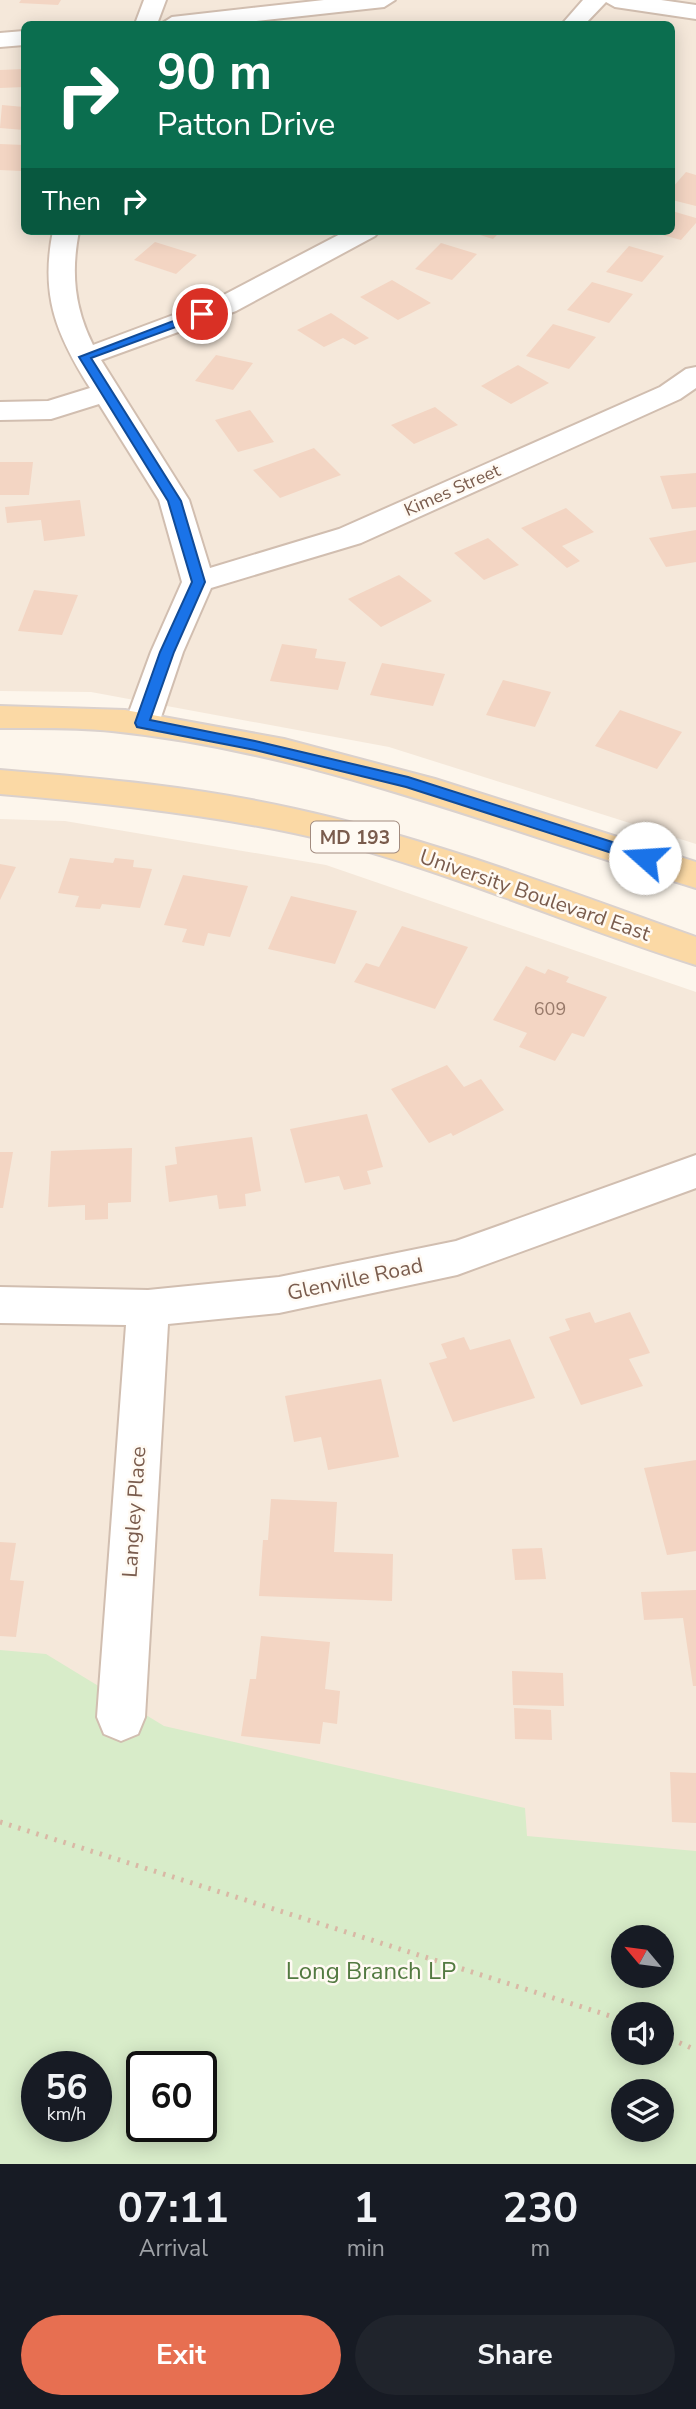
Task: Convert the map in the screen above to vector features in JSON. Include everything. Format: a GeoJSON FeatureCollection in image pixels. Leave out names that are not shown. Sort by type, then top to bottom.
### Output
{"type":"FeatureCollection","features":[{"type":"Feature","properties":{"kind":"main road"},"geometry":{"type":"LineString","coordinates":[[0,717],[70,717],[142,723],[255,746],[408,782],[543,823],[696,876]]}},
{"type":"Feature","properties":{"kind":"main road","name":"University Boulevard East"},"geometry":{"type":"LineString","coordinates":[[0,782],[117,792],[295,821],[460,867],[696,951]]}},
{"type":"Feature","properties":{"kind":"street"},"geometry":{"type":"LineString","coordinates":[[147,21],[155,0]]}},
{"type":"Feature","properties":{"kind":"street"},"geometry":{"type":"LineString","coordinates":[[198,21],[384,0]]}},
{"type":"Feature","properties":{"kind":"street"},"geometry":{"type":"LineString","coordinates":[[576,21],[596,0]]}},
{"type":"Feature","properties":{"kind":"street"},"geometry":{"type":"LineString","coordinates":[[615,0],[696,12]]}},
{"type":"Feature","properties":{"kind":"street"},"geometry":{"type":"LineString","coordinates":[[0,40],[21,38]]}},
{"type":"Feature","properties":{"kind":"street"},"geometry":{"type":"LineString","coordinates":[[65,235],[60,300],[85,357],[174,501],[198,582],[167,652],[142,723]]}},
{"type":"Feature","properties":{"kind":"street"},"geometry":{"type":"LineString","coordinates":[[85,357],[226,305],[358,235]]}},
{"type":"Feature","properties":{"kind":"street","name":"Kimes Street"},"geometry":{"type":"LineString","coordinates":[[198,582],[350,536],[670,393],[696,375]]}},
{"type":"Feature","properties":{"kind":"street"},"geometry":{"type":"LineString","coordinates":[[0,411],[51,410],[106,391]]}},
{"type":"Feature","properties":{"kind":"street","name":"Glenville Road"},"geometry":{"type":"LineString","coordinates":[[0,1306],[148,1308],[279,1295],[457,1258],[696,1171]]}},
{"type":"Feature","properties":{"kind":"street","name":"Langley Place"},"geometry":{"type":"LineString","coordinates":[[121,1717],[148,1308]]}},
{"type":"Feature","properties":{"kind":"path"},"geometry":{"type":"LineString","coordinates":[[0,1823],[611,2016]]}},
{"type":"Feature","properties":{"kind":"path"},"geometry":{"type":"LineString","coordinates":[[674,2040],[696,2050]]}},
{"type":"Feature","properties":{"kind":"shaded area"},"geometry":{"type":"Polygon","coordinates":[[[0,0],[696,0],[696,844],[389,747],[91,692],[0,691],[0,0]]]}},
{"type":"Feature","properties":{"kind":"shaded area"},"geometry":{"type":"Polygon","coordinates":[[[0,819],[65,821],[326,865],[696,992],[696,1948],[674,1942],[674,1925],[616,1925],[0,1749],[0,819]]]}},
{"type":"Feature","properties":{"kind":"green space","name":"Long Branch LP"},"geometry":{"type":"Polygon","coordinates":[[[0,1650],[46,1654],[164,1726],[525,1808],[527,1836],[696,1851],[696,2164],[0,2164],[0,1650]]]}},
{"type":"Feature","properties":{"kind":"building"},"geometry":{"type":"Polygon","coordinates":[[[21,0],[61,0],[58,5],[19,3],[21,0]]]}},
{"type":"Feature","properties":{"kind":"building"},"geometry":{"type":"Polygon","coordinates":[[[21,69],[21,87],[0,88],[0,70],[21,69]]]}},
{"type":"Feature","properties":{"kind":"building"},"geometry":{"type":"Polygon","coordinates":[[[2,105],[21,107],[21,130],[0,128],[2,105]]]}},
{"type":"Feature","properties":{"kind":"building"},"geometry":{"type":"Polygon","coordinates":[[[0,144],[21,145],[21,171],[0,170],[0,144]]]}},
{"type":"Feature","properties":{"kind":"building"},"geometry":{"type":"Polygon","coordinates":[[[686,172],[696,175],[696,206],[675,201],[675,185],[686,172]]]}},
{"type":"Feature","properties":{"kind":"building"},"geometry":{"type":"Polygon","coordinates":[[[675,212],[696,218],[696,223],[681,240],[662,235],[675,235],[675,212]]]}},
{"type":"Feature","properties":{"kind":"building"},"geometry":{"type":"Polygon","coordinates":[[[480,235],[497,235],[493,239],[480,235]]]}},
{"type":"Feature","properties":{"kind":"building"},"geometry":{"type":"Polygon","coordinates":[[[155,242],[197,255],[176,274],[134,260],[155,242]]]}},
{"type":"Feature","properties":{"kind":"building"},"geometry":{"type":"Polygon","coordinates":[[[441,243],[477,254],[452,280],[415,269],[441,243]]]}},
{"type":"Feature","properties":{"kind":"building"},"geometry":{"type":"Polygon","coordinates":[[[629,246],[664,256],[642,282],[606,272],[629,246]]]}},
{"type":"Feature","properties":{"kind":"building"},"geometry":{"type":"Polygon","coordinates":[[[392,280],[431,303],[398,320],[360,297],[392,280]]]}},
{"type":"Feature","properties":{"kind":"building"},"geometry":{"type":"Polygon","coordinates":[[[592,282],[633,294],[609,323],[567,310],[592,282]]]}},
{"type":"Feature","properties":{"kind":"building"},"geometry":{"type":"Polygon","coordinates":[[[331,313],[369,338],[355,345],[343,338],[324,347],[297,330],[331,313]]]}},
{"type":"Feature","properties":{"kind":"building"},"geometry":{"type":"Polygon","coordinates":[[[553,324],[596,337],[569,369],[526,356],[553,324]]]}},
{"type":"Feature","properties":{"kind":"building"},"geometry":{"type":"Polygon","coordinates":[[[216,355],[253,363],[233,390],[195,381],[216,355]]]}},
{"type":"Feature","properties":{"kind":"building"},"geometry":{"type":"Polygon","coordinates":[[[518,365],[549,383],[511,404],[481,386],[518,365]]]}},
{"type":"Feature","properties":{"kind":"building"},"geometry":{"type":"Polygon","coordinates":[[[435,407],[458,425],[414,444],[391,425],[435,407]]]}},
{"type":"Feature","properties":{"kind":"building"},"geometry":{"type":"Polygon","coordinates":[[[250,410],[274,442],[238,452],[215,420],[250,410]]]}},
{"type":"Feature","properties":{"kind":"building"},"geometry":{"type":"Polygon","coordinates":[[[314,448],[341,475],[280,498],[253,470],[314,448]]]}},
{"type":"Feature","properties":{"kind":"building"},"geometry":{"type":"Polygon","coordinates":[[[0,462],[33,462],[29,495],[0,495],[0,462]]]}},
{"type":"Feature","properties":{"kind":"building"},"geometry":{"type":"Polygon","coordinates":[[[696,473],[696,507],[672,509],[660,476],[696,473]]]}},
{"type":"Feature","properties":{"kind":"building"},"geometry":{"type":"Polygon","coordinates":[[[80,500],[85,536],[44,541],[41,520],[7,523],[5,507],[80,500]]]}},
{"type":"Feature","properties":{"kind":"building"},"geometry":{"type":"Polygon","coordinates":[[[566,508],[594,532],[562,546],[580,561],[567,568],[521,528],[566,508]]]}},
{"type":"Feature","properties":{"kind":"building"},"geometry":{"type":"Polygon","coordinates":[[[696,530],[696,562],[666,567],[649,538],[696,530]]]}},
{"type":"Feature","properties":{"kind":"building"},"geometry":{"type":"Polygon","coordinates":[[[488,538],[519,565],[484,580],[454,553],[488,538]]]}},
{"type":"Feature","properties":{"kind":"building"},"geometry":{"type":"Polygon","coordinates":[[[399,575],[432,601],[381,627],[348,599],[399,575]]]}},
{"type":"Feature","properties":{"kind":"building"},"geometry":{"type":"Polygon","coordinates":[[[34,590],[78,595],[62,635],[18,631],[34,590]]]}},
{"type":"Feature","properties":{"kind":"building"},"geometry":{"type":"Polygon","coordinates":[[[282,644],[317,649],[315,658],[346,662],[338,690],[270,681],[282,644]]]}},
{"type":"Feature","properties":{"kind":"building"},"geometry":{"type":"Polygon","coordinates":[[[382,663],[445,674],[433,706],[370,695],[382,663]]]}},
{"type":"Feature","properties":{"kind":"building"},"geometry":{"type":"Polygon","coordinates":[[[503,680],[551,692],[535,727],[486,715],[503,680]]]}},
{"type":"Feature","properties":{"kind":"building"},"geometry":{"type":"Polygon","coordinates":[[[620,710],[682,732],[657,769],[595,746],[620,710]]]}},
{"type":"Feature","properties":{"kind":"building"},"geometry":{"type":"Polygon","coordinates":[[[70,858],[113,863],[115,858],[134,860],[133,867],[152,869],[140,908],[102,904],[100,909],[75,907],[79,896],[58,893],[70,858]]]}},
{"type":"Feature","properties":{"kind":"building"},"geometry":{"type":"Polygon","coordinates":[[[0,864],[16,867],[0,900],[0,864]]]}},
{"type":"Feature","properties":{"kind":"building"},"geometry":{"type":"Polygon","coordinates":[[[183,875],[248,886],[230,937],[208,933],[204,946],[182,942],[187,929],[164,925],[183,875]]]}},
{"type":"Feature","properties":{"kind":"building"},"geometry":{"type":"Polygon","coordinates":[[[291,896],[357,911],[335,964],[268,949],[291,896]]]}},
{"type":"Feature","properties":{"kind":"building"},"geometry":{"type":"Polygon","coordinates":[[[402,926],[468,947],[435,1009],[354,982],[366,963],[379,967],[402,926]]]}},
{"type":"Feature","properties":{"kind":"building"},"geometry":{"type":"Polygon","coordinates":[[[526,966],[545,974],[548,969],[569,977],[566,982],[607,997],[584,1037],[572,1033],[555,1061],[519,1047],[527,1033],[493,1020],[526,966]]]}},
{"type":"Feature","properties":{"kind":"building"},"geometry":{"type":"Polygon","coordinates":[[[447,1065],[464,1087],[481,1079],[504,1110],[453,1136],[451,1133],[429,1143],[391,1089],[447,1065]]]}},
{"type":"Feature","properties":{"kind":"building"},"geometry":{"type":"Polygon","coordinates":[[[367,1114],[383,1167],[367,1171],[371,1184],[344,1190],[339,1176],[305,1183],[290,1129],[367,1114]]]}},
{"type":"Feature","properties":{"kind":"building"},"geometry":{"type":"Polygon","coordinates":[[[252,1137],[261,1191],[245,1194],[246,1206],[219,1209],[217,1195],[169,1202],[165,1166],[177,1164],[175,1147],[252,1137]]]}},
{"type":"Feature","properties":{"kind":"building"},"geometry":{"type":"Polygon","coordinates":[[[132,1148],[131,1202],[108,1203],[108,1219],[85,1220],[85,1205],[48,1207],[51,1151],[132,1148]]]}},
{"type":"Feature","properties":{"kind":"building"},"geometry":{"type":"Polygon","coordinates":[[[0,1152],[13,1152],[3,1208],[0,1208],[0,1152]]]}},
{"type":"Feature","properties":{"kind":"building"},"geometry":{"type":"Polygon","coordinates":[[[590,1312],[595,1323],[630,1312],[650,1353],[629,1359],[643,1386],[581,1405],[549,1337],[570,1330],[565,1319],[590,1312]]]}},
{"type":"Feature","properties":{"kind":"building"},"geometry":{"type":"Polygon","coordinates":[[[464,1337],[470,1350],[510,1339],[535,1398],[453,1422],[429,1363],[447,1358],[441,1344],[464,1337]]]}},
{"type":"Feature","properties":{"kind":"building"},"geometry":{"type":"Polygon","coordinates":[[[381,1379],[399,1457],[328,1470],[321,1437],[294,1442],[285,1396],[381,1379]]]}},
{"type":"Feature","properties":{"kind":"building"},"geometry":{"type":"Polygon","coordinates":[[[696,1460],[696,1551],[667,1555],[644,1468],[696,1460]]]}},
{"type":"Feature","properties":{"kind":"building"},"geometry":{"type":"Polygon","coordinates":[[[271,1499],[337,1502],[334,1552],[393,1554],[392,1601],[259,1596],[263,1540],[268,1540],[271,1499]]]}},
{"type":"Feature","properties":{"kind":"building"},"geometry":{"type":"Polygon","coordinates":[[[0,1542],[16,1543],[10,1580],[24,1581],[16,1637],[0,1636],[0,1542]]]}},
{"type":"Feature","properties":{"kind":"building"},"geometry":{"type":"Polygon","coordinates":[[[542,1548],[546,1579],[515,1580],[512,1549],[542,1548]]]}},
{"type":"Feature","properties":{"kind":"building"},"geometry":{"type":"Polygon","coordinates":[[[696,1590],[696,1686],[693,1686],[683,1618],[644,1620],[641,1592],[696,1590]]]}},
{"type":"Feature","properties":{"kind":"building"},"geometry":{"type":"Polygon","coordinates":[[[261,1636],[330,1642],[325,1689],[340,1691],[337,1724],[323,1722],[320,1744],[241,1736],[250,1679],[256,1679],[261,1636]]]}},
{"type":"Feature","properties":{"kind":"building"},"geometry":{"type":"Polygon","coordinates":[[[512,1671],[563,1673],[564,1706],[513,1705],[512,1671]]]}},
{"type":"Feature","properties":{"kind":"building"},"geometry":{"type":"Polygon","coordinates":[[[514,1708],[551,1710],[552,1740],[515,1739],[514,1708]]]}},
{"type":"Feature","properties":{"kind":"building"},"geometry":{"type":"Polygon","coordinates":[[[670,1772],[696,1773],[696,1823],[672,1822],[670,1772]]]}},
{"type":"Feature","properties":{"kind":"route"},"geometry":{"type":"LineString","coordinates":[[202,314],[85,357],[174,501],[198,582],[167,652],[142,723],[408,782],[543,823],[645,858]]}}]}
